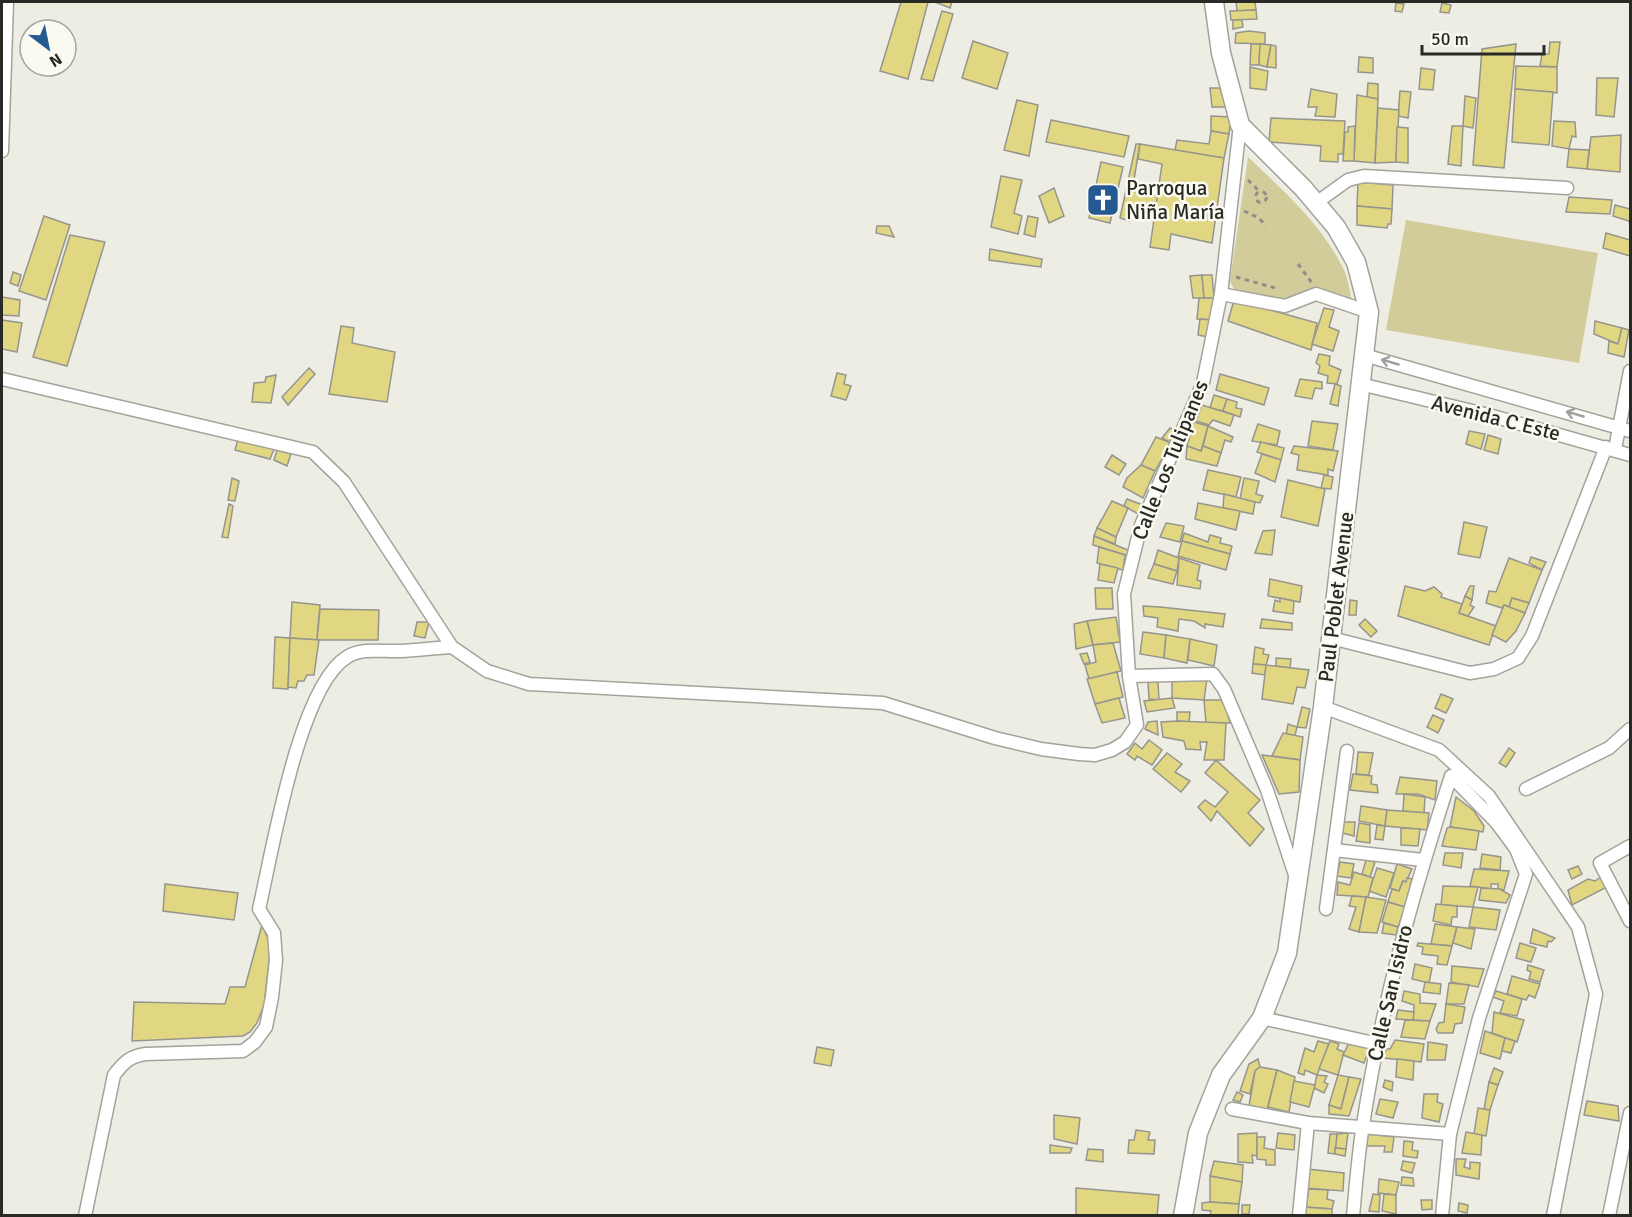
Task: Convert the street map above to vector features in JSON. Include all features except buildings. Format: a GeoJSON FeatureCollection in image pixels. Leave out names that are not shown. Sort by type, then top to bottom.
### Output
{"type":"FeatureCollection","features":[{"type":"Feature","properties":{"kind":"main road","name":"Paul Poblet Avenue"},"geometry":{"type":"LineString","coordinates":[[1183,1215],[1198,1133],[1221,1075],[1262,1018],[1287,952],[1323,707],[1369,312],[1356,262],[1336,227],[1316,203],[1240,125],[1221,53],[1214,2]]}},
{"type":"Feature","properties":{"kind":"street"},"geometry":{"type":"LineString","coordinates":[[2,151],[7,2]]}},
{"type":"Feature","properties":{"kind":"street","name":"Calle Los Tulipanes"},"geometry":{"type":"LineString","coordinates":[[452,647],[488,671],[529,684],[883,704],[1041,749],[1095,755],[1112,750],[1125,742],[1137,724],[1129,676],[1124,594],[1141,525],[1203,383],[1221,294],[1240,125]]}},
{"type":"Feature","properties":{"kind":"street"},"geometry":{"type":"LineString","coordinates":[[1316,203],[1348,180],[1364,176],[1566,188]]}},
{"type":"Feature","properties":{"kind":"street"},"geometry":{"type":"LineString","coordinates":[[1221,294],[1285,306],[1316,294],[1369,312]]}},
{"type":"Feature","properties":{"kind":"street"},"geometry":{"type":"LineString","coordinates":[[1364,355],[1626,429]]}},
{"type":"Feature","properties":{"kind":"street"},"geometry":{"type":"LineString","coordinates":[[1331,638],[1470,673],[1494,669],[1518,658],[1532,636],[1611,448],[1626,429],[1630,371]]}},
{"type":"Feature","properties":{"kind":"street"},"geometry":{"type":"LineString","coordinates":[[2,379],[313,452],[344,482],[452,647]]}},
{"type":"Feature","properties":{"kind":"street","name":"Avenida C Este"},"geometry":{"type":"LineString","coordinates":[[1360,384],[1611,448],[1630,455]]}},
{"type":"Feature","properties":{"kind":"street"},"geometry":{"type":"LineString","coordinates":[[85,1215],[114,1075],[124,1062],[133,1056],[146,1054],[243,1051],[255,1042],[266,1027],[276,960],[274,933],[259,909],[296,754],[320,687],[332,669],[348,656],[364,651],[452,647]]}},
{"type":"Feature","properties":{"kind":"street"},"geometry":{"type":"LineString","coordinates":[[1129,676],[1213,674],[1224,689],[1267,790],[1298,885]]}},
{"type":"Feature","properties":{"kind":"street"},"geometry":{"type":"LineString","coordinates":[[1323,707],[1439,750],[1489,796],[1578,927],[1596,994],[1553,1215]]}},
{"type":"Feature","properties":{"kind":"street"},"geometry":{"type":"LineString","coordinates":[[1526,789],[1609,748],[1630,729]]}},
{"type":"Feature","properties":{"kind":"street"},"geometry":{"type":"LineString","coordinates":[[1326,909],[1347,751]]}},
{"type":"Feature","properties":{"kind":"street","name":"Calle San Isidro"},"geometry":{"type":"LineString","coordinates":[[1353,1215],[1362,1126],[1377,1044],[1401,938],[1423,860],[1451,776],[1496,822],[1516,849],[1526,874],[1479,1018],[1450,1134]]}},
{"type":"Feature","properties":{"kind":"street"},"geometry":{"type":"LineString","coordinates":[[1630,846],[1600,862],[1630,921]]}},
{"type":"Feature","properties":{"kind":"street"},"geometry":{"type":"LineString","coordinates":[[1334,850],[1423,860]]}},
{"type":"Feature","properties":{"kind":"street"},"geometry":{"type":"LineString","coordinates":[[1262,1018],[1377,1044]]}},
{"type":"Feature","properties":{"kind":"street"},"geometry":{"type":"LineString","coordinates":[[1232,1109],[1308,1123],[1450,1134],[1442,1215]]}},
{"type":"Feature","properties":{"kind":"street"},"geometry":{"type":"LineString","coordinates":[[1609,1215],[1630,1113]]}},
{"type":"Feature","properties":{"kind":"street"},"geometry":{"type":"LineString","coordinates":[[1299,1215],[1308,1123]]}},
{"type":"Feature","properties":{"kind":"path"},"geometry":{"type":"LineString","coordinates":[[1244,190],[1245,179],[1259,191]]}},
{"type":"Feature","properties":{"kind":"path"},"geometry":{"type":"LineString","coordinates":[[1241,210],[1254,214],[1266,226]]}},
{"type":"Feature","properties":{"kind":"path"},"geometry":{"type":"LineString","coordinates":[[1298,264],[1317,289]]}},
{"type":"Feature","properties":{"kind":"path"},"geometry":{"type":"LineString","coordinates":[[1231,281],[1232,275],[1283,290]]}},
{"type":"Feature","properties":{"kind":"path"},"geometry":{"type":"LineString","coordinates":[[1274,288],[1275,282]]}},
{"type":"Feature","properties":{"kind":"shaded area"},"geometry":{"type":"Polygon","coordinates":[[[1248,157],[1301,209],[1325,238],[1344,270],[1352,301],[1318,290],[1284,305],[1235,291],[1230,281],[1248,157]]]}},
{"type":"Feature","properties":{"kind":"shaded area"},"geometry":{"type":"Polygon","coordinates":[[[1406,220],[1598,253],[1579,363],[1386,330],[1406,220]]]}},
{"type":"Feature","properties":{"kind":"place","name":"Parroqua Niña María"},"geometry":{"type":"Point","coordinates":[1103,200]}}]}
